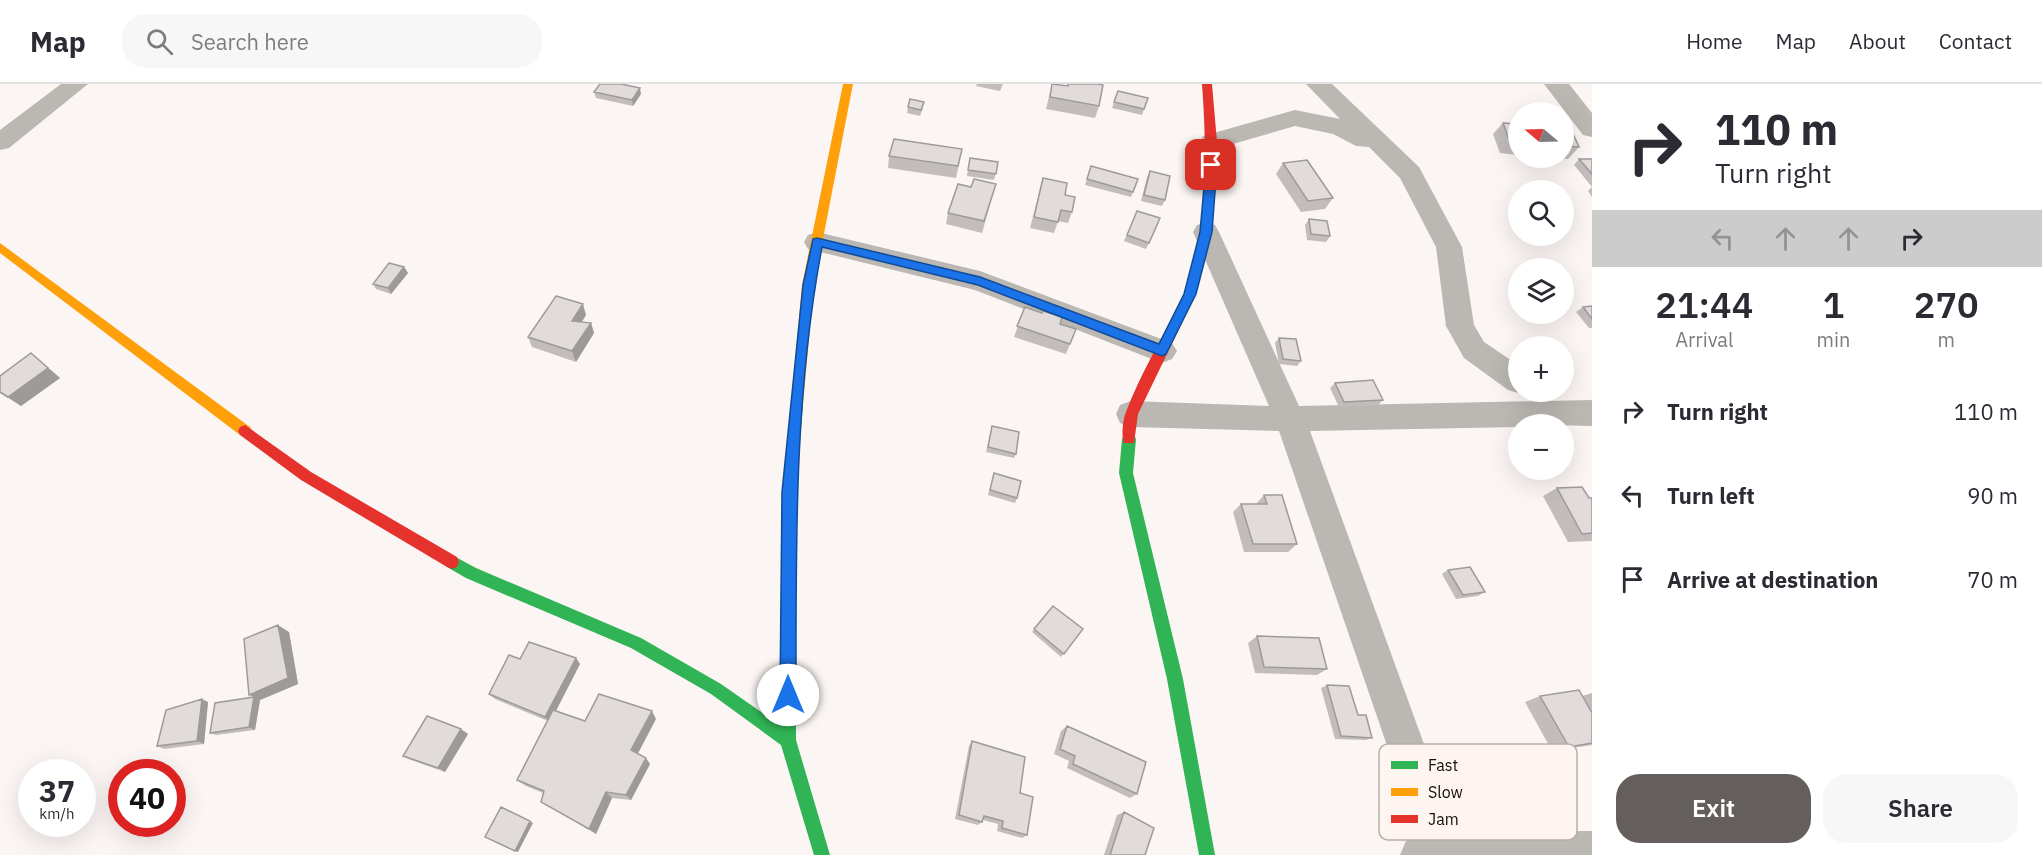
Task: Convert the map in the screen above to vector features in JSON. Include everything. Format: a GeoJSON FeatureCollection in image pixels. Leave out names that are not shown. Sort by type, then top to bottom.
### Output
{"type":"FeatureCollection","features":[{"type":"Feature","properties":{"kind":"street"},"geometry":{"type":"LineString","coordinates":[[0,142],[76,84]]}},
{"type":"Feature","properties":{"kind":"street"},"geometry":{"type":"LineString","coordinates":[[822,855],[788,740],[789,492],[808,285],[848,84]]}},
{"type":"Feature","properties":{"kind":"street"},"geometry":{"type":"LineString","coordinates":[[1207,84],[1212,142],[1211,188],[1206,232],[1190,294],[1131,414],[1125,473],[1175,679],[1207,855]]}},
{"type":"Feature","properties":{"kind":"street"},"geometry":{"type":"LineString","coordinates":[[1318,84],[1410,173],[1449,247],[1460,326],[1474,350],[1508,374]]}},
{"type":"Feature","properties":{"kind":"street"},"geometry":{"type":"LineString","coordinates":[[1556,84],[1592,129]]}},
{"type":"Feature","properties":{"kind":"street"},"geometry":{"type":"LineString","coordinates":[[1212,142],[1295,117],[1340,127],[1386,150]]}},
{"type":"Feature","properties":{"kind":"street"},"geometry":{"type":"LineString","coordinates":[[1206,232],[1290,419],[1395,744]]}},
{"type":"Feature","properties":{"kind":"street"},"geometry":{"type":"LineString","coordinates":[[817,242],[980,281],[1162,351]]}},
{"type":"Feature","properties":{"kind":"street"},"geometry":{"type":"LineString","coordinates":[[0,246],[306,476],[471,573],[636,643],[716,689],[788,740]]}},
{"type":"Feature","properties":{"kind":"street"},"geometry":{"type":"LineString","coordinates":[[1566,402],[1592,412]]}},
{"type":"Feature","properties":{"kind":"street"},"geometry":{"type":"LineString","coordinates":[[1131,414],[1290,419],[1592,412]]}},
{"type":"Feature","properties":{"kind":"street"},"geometry":{"type":"LineString","coordinates":[[1431,854],[1592,851]]}},
{"type":"Feature","properties":{"kind":"building"},"geometry":{"type":"Polygon","coordinates":[[[600,84],[621,84],[640,88],[632,100],[594,92],[600,84]]]}},
{"type":"Feature","properties":{"kind":"building"},"geometry":{"type":"Polygon","coordinates":[[[1052,84],[1103,85],[1099,106],[1050,97],[1052,84]]]}},
{"type":"Feature","properties":{"kind":"building"},"geometry":{"type":"Polygon","coordinates":[[[1118,91],[1148,98],[1144,109],[1114,102],[1118,91]]]}},
{"type":"Feature","properties":{"kind":"building"},"geometry":{"type":"Polygon","coordinates":[[[910,99],[924,102],[921,110],[908,107],[910,99]]]}},
{"type":"Feature","properties":{"kind":"building"},"geometry":{"type":"Polygon","coordinates":[[[1503,123],[1508,123],[1508,137],[1503,123]]]}},
{"type":"Feature","properties":{"kind":"building"},"geometry":{"type":"Polygon","coordinates":[[[1574,136],[1579,147],[1574,147],[1574,136]]]}},
{"type":"Feature","properties":{"kind":"building"},"geometry":{"type":"Polygon","coordinates":[[[894,139],[962,149],[958,166],[889,156],[894,139]]]}},
{"type":"Feature","properties":{"kind":"building"},"geometry":{"type":"Polygon","coordinates":[[[970,158],[998,162],[996,174],[968,170],[970,158]]]}},
{"type":"Feature","properties":{"kind":"building"},"geometry":{"type":"Polygon","coordinates":[[[1579,159],[1592,159],[1592,174],[1579,159]]]}},
{"type":"Feature","properties":{"kind":"building"},"geometry":{"type":"Polygon","coordinates":[[[1307,160],[1333,198],[1308,201],[1283,163],[1307,160]]]}},
{"type":"Feature","properties":{"kind":"building"},"geometry":{"type":"Polygon","coordinates":[[[1091,166],[1138,179],[1133,192],[1087,179],[1091,166]]]}},
{"type":"Feature","properties":{"kind":"building"},"geometry":{"type":"Polygon","coordinates":[[[1150,171],[1170,176],[1165,200],[1144,195],[1150,171]]]}},
{"type":"Feature","properties":{"kind":"building"},"geometry":{"type":"Polygon","coordinates":[[[1043,178],[1067,183],[1065,195],[1075,197],[1072,212],[1061,210],[1058,222],[1034,217],[1043,178]]]}},
{"type":"Feature","properties":{"kind":"building"},"geometry":{"type":"Polygon","coordinates":[[[974,179],[996,184],[984,221],[948,213],[958,184],[971,187],[974,179]]]}},
{"type":"Feature","properties":{"kind":"building"},"geometry":{"type":"Polygon","coordinates":[[[1137,211],[1160,218],[1149,243],[1127,235],[1137,211]]]}},
{"type":"Feature","properties":{"kind":"building"},"geometry":{"type":"Polygon","coordinates":[[[1309,219],[1327,221],[1330,236],[1311,234],[1309,219]]]}},
{"type":"Feature","properties":{"kind":"building"},"geometry":{"type":"Polygon","coordinates":[[[389,263],[404,267],[388,288],[373,284],[389,263]]]}},
{"type":"Feature","properties":{"kind":"building"},"geometry":{"type":"Polygon","coordinates":[[[556,296],[583,304],[572,321],[591,323],[572,351],[528,337],[556,296]]]}},
{"type":"Feature","properties":{"kind":"building"},"geometry":{"type":"Polygon","coordinates":[[[1592,306],[1592,319],[1583,307],[1592,306]]]}},
{"type":"Feature","properties":{"kind":"building"},"geometry":{"type":"Polygon","coordinates":[[[1025,307],[1062,317],[1060,324],[1076,329],[1070,344],[1017,326],[1025,307]]]}},
{"type":"Feature","properties":{"kind":"building"},"geometry":{"type":"Polygon","coordinates":[[[1279,338],[1296,339],[1301,361],[1283,359],[1279,338]]]}},
{"type":"Feature","properties":{"kind":"building"},"geometry":{"type":"Polygon","coordinates":[[[31,353],[48,368],[8,397],[0,392],[0,376],[31,353]]]}},
{"type":"Feature","properties":{"kind":"building"},"geometry":{"type":"Polygon","coordinates":[[[1373,380],[1383,400],[1344,402],[1335,383],[1373,380]]]}},
{"type":"Feature","properties":{"kind":"building"},"geometry":{"type":"Polygon","coordinates":[[[992,426],[1019,432],[1016,454],[988,447],[992,426]]]}},
{"type":"Feature","properties":{"kind":"building"},"geometry":{"type":"Polygon","coordinates":[[[994,473],[1021,481],[1017,498],[990,490],[994,473]]]}},
{"type":"Feature","properties":{"kind":"building"},"geometry":{"type":"Polygon","coordinates":[[[1582,487],[1589,498],[1592,498],[1592,533],[1582,534],[1557,488],[1582,487]]]}},
{"type":"Feature","properties":{"kind":"building"},"geometry":{"type":"Polygon","coordinates":[[[1264,495],[1282,495],[1297,544],[1253,544],[1241,504],[1267,504],[1264,495]]]}},
{"type":"Feature","properties":{"kind":"building"},"geometry":{"type":"Polygon","coordinates":[[[1470,567],[1485,592],[1463,595],[1448,570],[1470,567]]]}},
{"type":"Feature","properties":{"kind":"building"},"geometry":{"type":"Polygon","coordinates":[[[1053,606],[1083,629],[1064,654],[1034,629],[1053,606]]]}},
{"type":"Feature","properties":{"kind":"building"},"geometry":{"type":"Polygon","coordinates":[[[278,625],[288,678],[249,695],[244,639],[278,625]]]}},
{"type":"Feature","properties":{"kind":"building"},"geometry":{"type":"Polygon","coordinates":[[[1257,636],[1319,638],[1327,669],[1264,667],[1257,636]]]}},
{"type":"Feature","properties":{"kind":"building"},"geometry":{"type":"Polygon","coordinates":[[[529,642],[576,658],[545,717],[489,694],[509,655],[520,659],[529,642]]]}},
{"type":"Feature","properties":{"kind":"building"},"geometry":{"type":"Polygon","coordinates":[[[1327,685],[1349,686],[1358,715],[1366,715],[1372,738],[1341,736],[1327,685]]]}},
{"type":"Feature","properties":{"kind":"building"},"geometry":{"type":"Polygon","coordinates":[[[1579,690],[1592,713],[1592,743],[1577,746],[1567,744],[1540,696],[1579,690]]]}},
{"type":"Feature","properties":{"kind":"building"},"geometry":{"type":"Polygon","coordinates":[[[599,694],[652,711],[631,750],[646,758],[626,795],[606,792],[589,829],[541,802],[544,791],[517,780],[553,710],[585,721],[599,694]]]}},
{"type":"Feature","properties":{"kind":"building"},"geometry":{"type":"Polygon","coordinates":[[[254,697],[249,727],[210,733],[215,703],[254,697]]]}},
{"type":"Feature","properties":{"kind":"building"},"geometry":{"type":"Polygon","coordinates":[[[202,699],[197,741],[157,746],[166,710],[202,699]]]}},
{"type":"Feature","properties":{"kind":"building"},"geometry":{"type":"Polygon","coordinates":[[[427,716],[461,729],[438,768],[403,756],[427,716]]]}},
{"type":"Feature","properties":{"kind":"building"},"geometry":{"type":"Polygon","coordinates":[[[1067,726],[1146,762],[1137,794],[1073,764],[1075,756],[1060,749],[1067,726]]]}},
{"type":"Feature","properties":{"kind":"building"},"geometry":{"type":"Polygon","coordinates":[[[972,741],[1025,757],[1020,793],[1033,797],[1027,835],[1002,828],[1003,821],[984,816],[982,822],[959,815],[972,741]]]}},
{"type":"Feature","properties":{"kind":"building"},"geometry":{"type":"Polygon","coordinates":[[[501,807],[530,821],[515,851],[485,837],[501,807]]]}},
{"type":"Feature","properties":{"kind":"building"},"geometry":{"type":"Polygon","coordinates":[[[1124,812],[1154,828],[1145,855],[1110,855],[1124,812]]]}},
{"type":"Feature","properties":{"kind":"traffic: fast"},"geometry":{"type":"LineString","coordinates":[[797,404],[789,492],[788,740],[822,855]]}},
{"type":"Feature","properties":{"kind":"traffic: fast"},"geometry":{"type":"LineString","coordinates":[[1129,439],[1126,473],[1175,679],[1207,855]]}},
{"type":"Feature","properties":{"kind":"traffic: fast"},"geometry":{"type":"LineString","coordinates":[[452,562],[471,573],[636,643],[716,689],[788,740]]}},
{"type":"Feature","properties":{"kind":"traffic: slow"},"geometry":{"type":"LineString","coordinates":[[797,404],[808,285],[848,84]]}},
{"type":"Feature","properties":{"kind":"traffic: slow"},"geometry":{"type":"LineString","coordinates":[[0,247],[245,431]]}},
{"type":"Feature","properties":{"kind":"traffic: jam"},"geometry":{"type":"LineString","coordinates":[[1129,439],[1131,414],[1190,294],[1206,232],[1212,142],[1207,84]]}},
{"type":"Feature","properties":{"kind":"traffic: jam"},"geometry":{"type":"LineString","coordinates":[[245,431],[306,476],[452,562]]}},
{"type":"Feature","properties":{"kind":"route"},"geometry":{"type":"LineString","coordinates":[[788,695],[789,492],[808,285],[817,242],[917,264],[980,281],[1162,351],[1190,294],[1206,232],[1211,165]]}}]}
